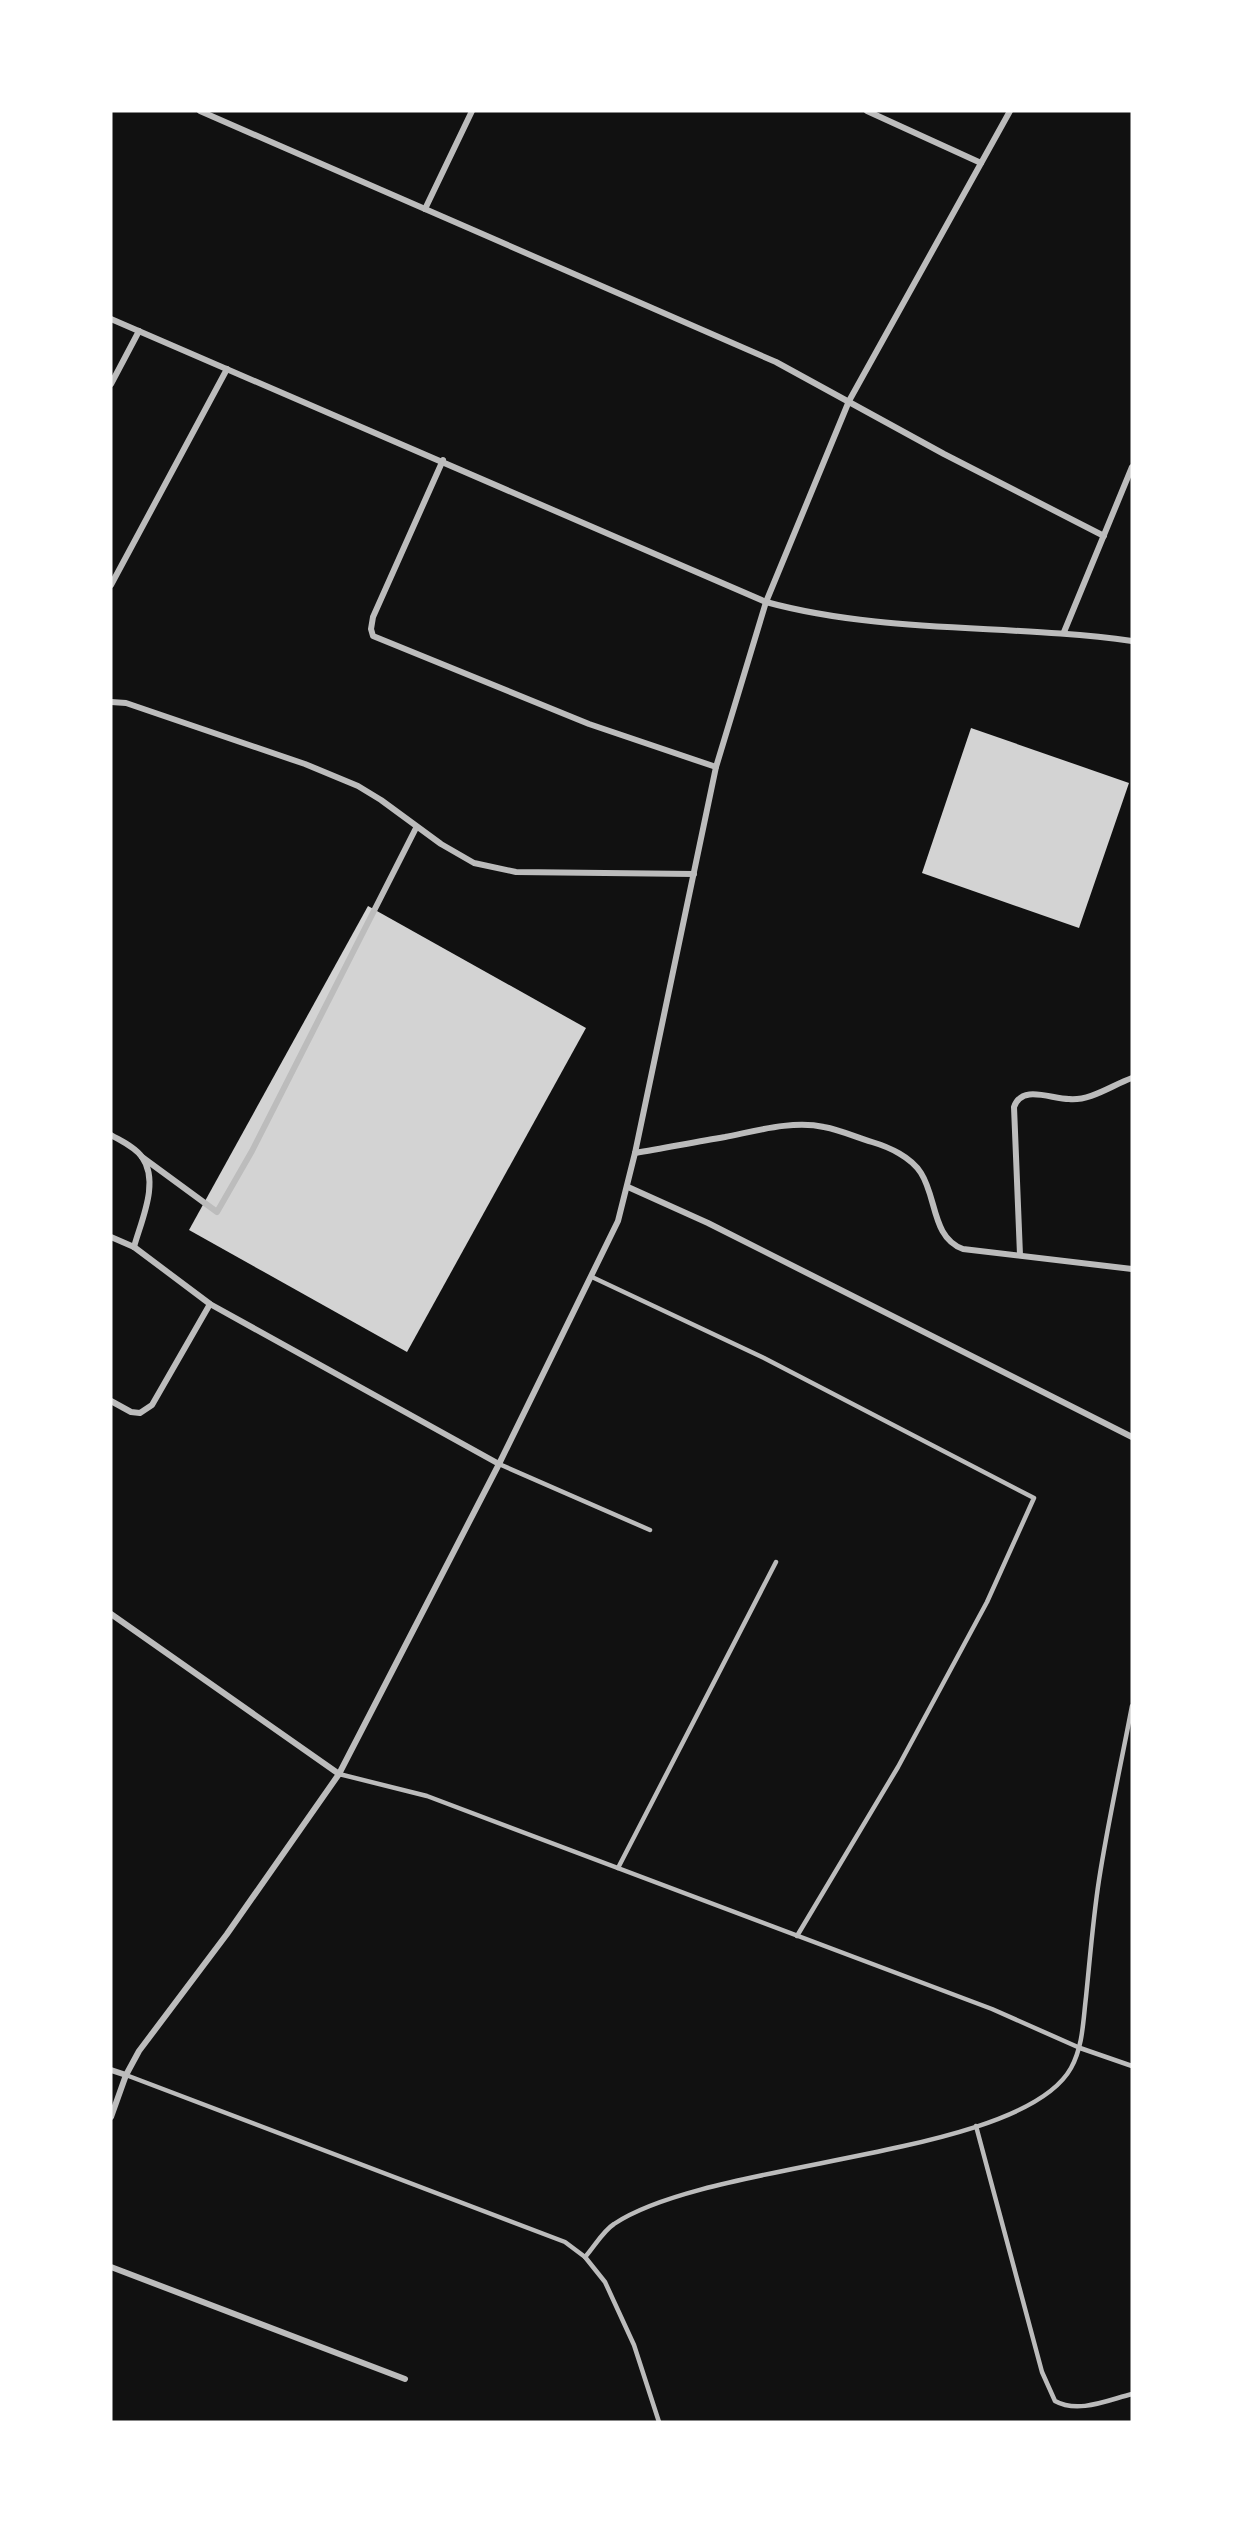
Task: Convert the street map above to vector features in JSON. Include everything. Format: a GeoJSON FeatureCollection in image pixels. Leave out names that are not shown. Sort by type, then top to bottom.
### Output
{"type":"FeatureCollection","features":[{"type":"Feature","properties":{"kind":"street"},"geometry":{"type":"LineString","coordinates":[[200,111],[776,362],[944,454],[1104,536]]}},
{"type":"Feature","properties":{"kind":"street"},"geometry":{"type":"LineString","coordinates":[[425,209],[472,111]]}},
{"type":"Feature","properties":{"kind":"street"},"geometry":{"type":"LineString","coordinates":[[867,111],[981,163]]}},
{"type":"Feature","properties":{"kind":"street"},"geometry":{"type":"LineString","coordinates":[[111,2117],[126,2075],[139,2051],[227,1934],[339,1774],[499,1464],[618,1221],[628,1187],[716,767],[766,602],[849,401],[1010,111]]}},
{"type":"Feature","properties":{"kind":"street"},"geometry":{"type":"LineString","coordinates":[[111,319],[442,460],[766,602],[803,612],[854,620],[1064,632],[1132,641]]}},
{"type":"Feature","properties":{"kind":"street"},"geometry":{"type":"LineString","coordinates":[[111,384],[139,331]]}},
{"type":"Feature","properties":{"kind":"street"},"geometry":{"type":"LineString","coordinates":[[111,585],[227,369]]}},
{"type":"Feature","properties":{"kind":"street"},"geometry":{"type":"LineString","coordinates":[[442,460],[373,617],[373,636],[589,724],[716,767]]}},
{"type":"Feature","properties":{"kind":"street"},"geometry":{"type":"LineString","coordinates":[[1064,632],[1129,482],[1132,467]]}},
{"type":"Feature","properties":{"kind":"street"},"geometry":{"type":"LineString","coordinates":[[111,702],[126,703],[334,776],[381,800],[416,828],[474,864],[495,870],[516,872],[694,874]]}},
{"type":"Feature","properties":{"kind":"street"},"geometry":{"type":"LineString","coordinates":[[111,1135],[217,1212],[252,1151],[416,828]]}},
{"type":"Feature","properties":{"kind":"street"},"geometry":{"type":"LineString","coordinates":[[1020,1255],[1014,1107],[1016,1100],[1023,1095],[1031,1094],[1071,1100],[1083,1098],[1132,1078]]}},
{"type":"Feature","properties":{"kind":"street"},"geometry":{"type":"LineString","coordinates":[[635,1153],[768,1128],[824,1126],[879,1144],[910,1161],[920,1171],[928,1186],[943,1236],[951,1245],[963,1249],[1132,1269]]}},
{"type":"Feature","properties":{"kind":"street"},"geometry":{"type":"LineString","coordinates":[[134,1247],[150,1191],[149,1176],[142,1157]]}},
{"type":"Feature","properties":{"kind":"street"},"geometry":{"type":"LineString","coordinates":[[628,1187],[708,1223],[1132,1437]]}},
{"type":"Feature","properties":{"kind":"street"},"geometry":{"type":"LineString","coordinates":[[111,1237],[134,1247],[210,1304],[499,1464]]}},
{"type":"Feature","properties":{"kind":"street"},"geometry":{"type":"LineString","coordinates":[[111,1401],[131,1412],[140,1413],[152,1405],[210,1304]]}},
{"type":"Feature","properties":{"kind":"street"},"geometry":{"type":"LineString","coordinates":[[111,1614],[339,1774]]}},
{"type":"Feature","properties":{"kind":"street"},"geometry":{"type":"LineString","coordinates":[[111,2070],[126,2075]]}},
{"type":"Feature","properties":{"kind":"street"},"geometry":{"type":"LineString","coordinates":[[111,2267],[405,2379]]}},
{"type":"Feature","properties":{"kind":"lane"},"geometry":{"type":"LineString","coordinates":[[592,1277],[764,1358],[1034,1498],[982,1613],[898,1767],[797,1936]]}},
{"type":"Feature","properties":{"kind":"lane"},"geometry":{"type":"LineString","coordinates":[[499,1464],[650,1530]]}},
{"type":"Feature","properties":{"kind":"lane"},"geometry":{"type":"LineString","coordinates":[[618,1868],[776,1563]]}},
{"type":"Feature","properties":{"kind":"lane"},"geometry":{"type":"LineString","coordinates":[[585,2258],[613,2224],[663,2200],[976,2126],[1015,2112],[1043,2096],[1062,2080],[1080,2048],[1099,1881],[1132,1707]]}},
{"type":"Feature","properties":{"kind":"lane"},"geometry":{"type":"LineString","coordinates":[[339,1774],[427,1796],[992,2010],[1080,2048],[1132,2066]]}},
{"type":"Feature","properties":{"kind":"lane"},"geometry":{"type":"LineString","coordinates":[[126,2075],[565,2242],[585,2258],[605,2282],[634,2345],[658,2422]]}},
{"type":"Feature","properties":{"kind":"lane"},"geometry":{"type":"LineString","coordinates":[[976,2126],[1042,2372],[1055,2400],[1069,2407],[1079,2407],[1132,2394]]}},
{"type":"Feature","properties":{"kind":"building"},"geometry":{"type":"Polygon","coordinates":[[[971,728],[1129,783],[1079,928],[922,873],[971,728]]]}},
{"type":"Feature","properties":{"kind":"building"},"geometry":{"type":"Polygon","coordinates":[[[368,906],[586,1028],[407,1352],[189,1230],[368,906]]]}}]}
